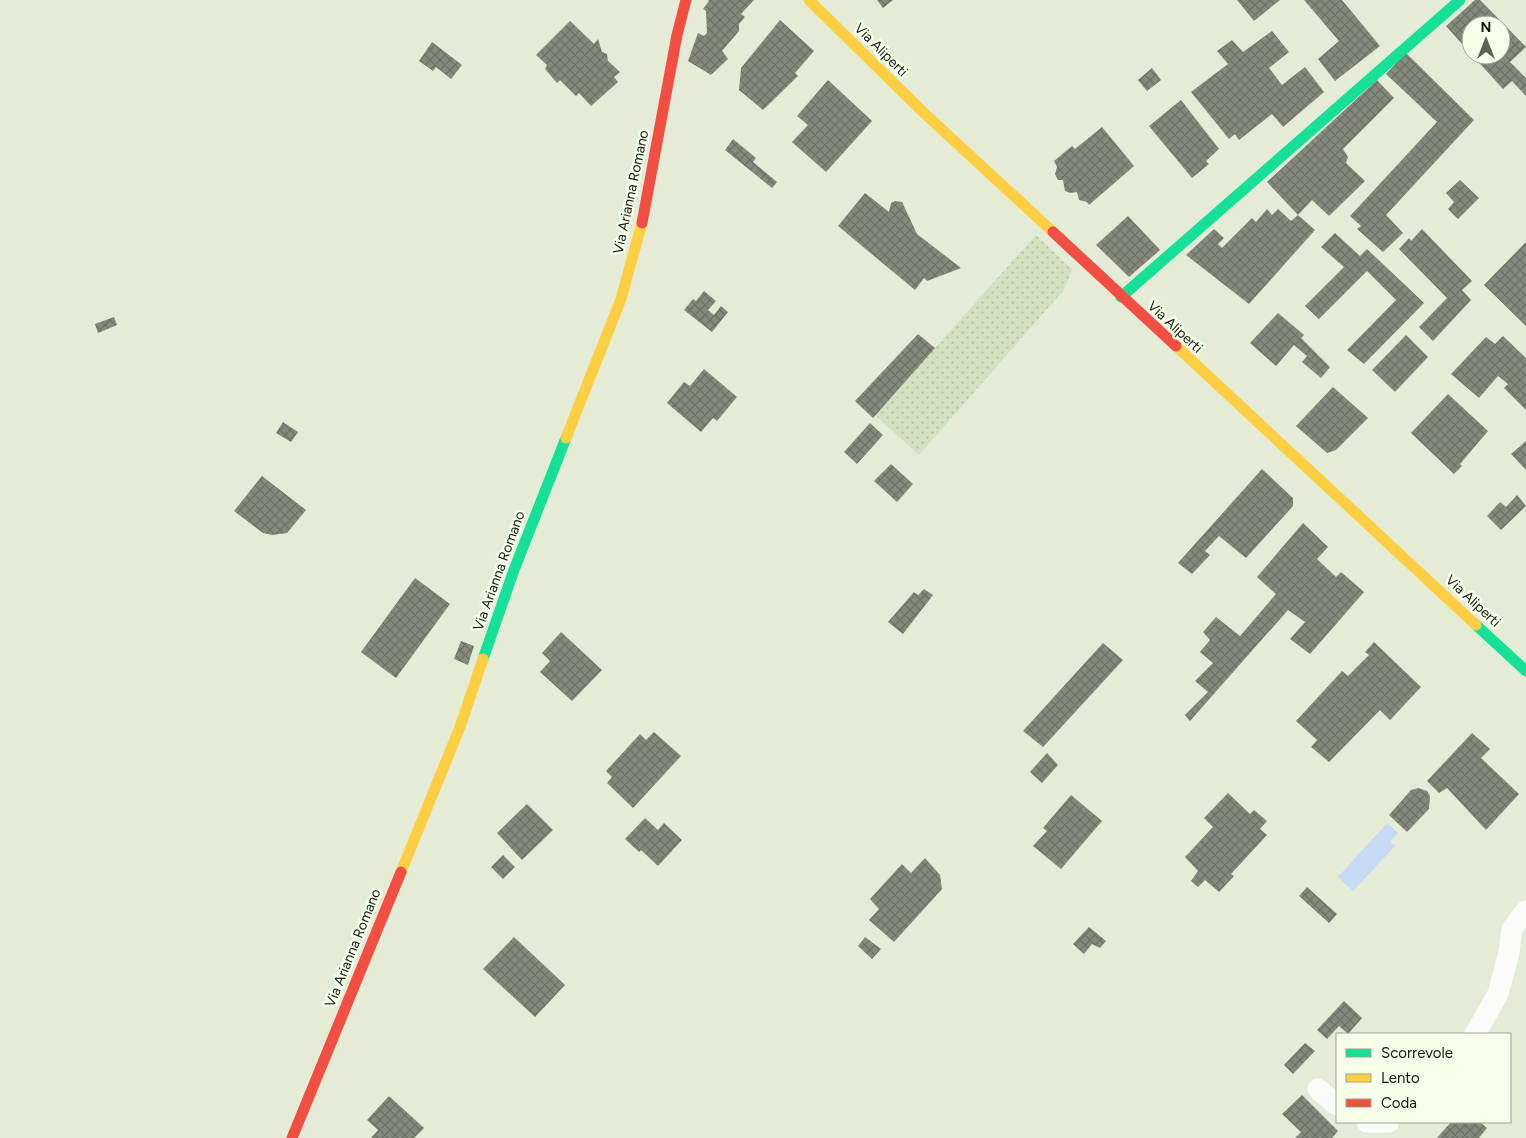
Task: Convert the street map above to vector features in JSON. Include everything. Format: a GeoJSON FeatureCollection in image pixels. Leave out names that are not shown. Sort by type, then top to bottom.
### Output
{"type":"FeatureCollection","features":[{"type":"Feature","properties":{"kind":"street","name":"Via Arianna Romano"},"geometry":{"type":"LineString","coordinates":[[292,1138],[460,727],[514,570],[621,299],[640,236],[677,35],[686,0]]}},
{"type":"Feature","properties":{"kind":"street","name":"Via Aliperti"},"geometry":{"type":"LineString","coordinates":[[809,0],[923,112],[1526,671]]}},
{"type":"Feature","properties":{"kind":"street"},"geometry":{"type":"LineString","coordinates":[[1120,296],[1460,0]]}},
{"type":"Feature","properties":{"kind":"street"},"geometry":{"type":"LineString","coordinates":[[1477,1033],[1498,994],[1509,952],[1512,929],[1526,911]]}},
{"type":"Feature","properties":{"kind":"street"},"geometry":{"type":"LineString","coordinates":[[1318,1089],[1336,1104]]}},
{"type":"Feature","properties":{"kind":"green space"},"geometry":{"type":"Polygon","coordinates":[[[1036,235],[1072,269],[1064,290],[919,455],[875,415],[1036,235]]]}},
{"type":"Feature","properties":{"kind":"water"},"geometry":{"type":"Polygon","coordinates":[[[1387,823],[1398,833],[1390,842],[1395,846],[1353,891],[1338,877],[1387,823]]]}},
{"type":"Feature","properties":{"kind":"building"},"geometry":{"type":"Polygon","coordinates":[[[708,0],[754,0],[741,14],[745,17],[739,24],[739,31],[722,51],[728,59],[711,75],[688,61],[698,33],[704,36],[707,33],[706,11],[703,9],[708,0]]]}},
{"type":"Feature","properties":{"kind":"building"},"geometry":{"type":"Polygon","coordinates":[[[877,0],[893,0],[883,8],[877,0]]]}},
{"type":"Feature","properties":{"kind":"building"},"geometry":{"type":"Polygon","coordinates":[[[1237,0],[1280,0],[1254,21],[1237,0]]]}},
{"type":"Feature","properties":{"kind":"building"},"geometry":{"type":"Polygon","coordinates":[[[1304,0],[1342,0],[1380,46],[1335,81],[1318,59],[1339,41],[1304,0]]]}},
{"type":"Feature","properties":{"kind":"building"},"geometry":{"type":"Polygon","coordinates":[[[1475,0],[1480,0],[1495,15],[1461,15],[1461,43],[1446,26],[1475,0]]]}},
{"type":"Feature","properties":{"kind":"building"},"geometry":{"type":"Polygon","coordinates":[[[780,20],[814,51],[795,73],[798,76],[763,110],[739,90],[741,68],[780,20]]]}},
{"type":"Feature","properties":{"kind":"building"},"geometry":{"type":"Polygon","coordinates":[[[570,21],[594,44],[598,39],[602,52],[607,54],[608,61],[620,72],[614,77],[618,82],[591,106],[579,93],[576,96],[560,80],[557,83],[545,69],[547,65],[536,55],[570,21]]]}},
{"type":"Feature","properties":{"kind":"building"},"geometry":{"type":"Polygon","coordinates":[[[1272,31],[1289,52],[1269,68],[1282,85],[1305,67],[1324,92],[1283,127],[1272,114],[1239,140],[1235,134],[1229,139],[1191,92],[1228,64],[1217,51],[1232,40],[1243,52],[1272,31]]]}},
{"type":"Feature","properties":{"kind":"building"},"geometry":{"type":"Polygon","coordinates":[[[1511,32],[1526,47],[1511,61],[1511,32]]]}},
{"type":"Feature","properties":{"kind":"building"},"geometry":{"type":"Polygon","coordinates":[[[432,42],[462,65],[451,79],[436,67],[433,71],[419,61],[432,42]]]}},
{"type":"Feature","properties":{"kind":"building"},"geometry":{"type":"Polygon","coordinates":[[[1406,53],[1474,120],[1386,215],[1403,233],[1383,252],[1357,229],[1361,226],[1350,216],[1437,122],[1386,74],[1406,53]]]}},
{"type":"Feature","properties":{"kind":"building"},"geometry":{"type":"Polygon","coordinates":[[[1511,63],[1526,78],[1526,96],[1512,81],[1503,89],[1481,65],[1511,65],[1511,63]]]}},
{"type":"Feature","properties":{"kind":"building"},"geometry":{"type":"Polygon","coordinates":[[[1152,68],[1161,80],[1147,91],[1138,80],[1152,68]]]}},
{"type":"Feature","properties":{"kind":"building"},"geometry":{"type":"Polygon","coordinates":[[[828,80],[872,121],[826,172],[792,142],[808,125],[797,116],[828,80]]]}},
{"type":"Feature","properties":{"kind":"building"},"geometry":{"type":"Polygon","coordinates":[[[1377,80],[1394,98],[1343,149],[1348,157],[1346,163],[1365,181],[1329,216],[1312,200],[1298,215],[1267,182],[1377,80]]]}},
{"type":"Feature","properties":{"kind":"building"},"geometry":{"type":"Polygon","coordinates":[[[1181,100],[1219,149],[1206,161],[1209,164],[1192,178],[1149,126],[1181,100]]]}},
{"type":"Feature","properties":{"kind":"building"},"geometry":{"type":"Polygon","coordinates":[[[1102,127],[1134,166],[1089,205],[1087,202],[1079,200],[1077,192],[1070,193],[1065,191],[1063,180],[1058,180],[1055,174],[1057,167],[1054,161],[1072,146],[1075,149],[1102,127]]]}},
{"type":"Feature","properties":{"kind":"building"},"geometry":{"type":"Polygon","coordinates":[[[733,139],[756,158],[753,162],[777,182],[772,188],[725,150],[733,139]]]}},
{"type":"Feature","properties":{"kind":"building"},"geometry":{"type":"Polygon","coordinates":[[[1460,180],[1479,198],[1458,219],[1448,209],[1454,202],[1446,193],[1460,180]]]}},
{"type":"Feature","properties":{"kind":"building"},"geometry":{"type":"Polygon","coordinates":[[[865,193],[889,212],[891,203],[895,201],[902,202],[917,234],[961,268],[927,281],[924,278],[915,290],[838,226],[865,193]]]}},
{"type":"Feature","properties":{"kind":"building"},"geometry":{"type":"Polygon","coordinates":[[[1267,209],[1272,215],[1278,209],[1291,221],[1298,215],[1315,230],[1249,304],[1186,255],[1214,229],[1224,238],[1218,244],[1222,248],[1252,218],[1256,222],[1267,209]]]}},
{"type":"Feature","properties":{"kind":"building"},"geometry":{"type":"Polygon","coordinates":[[[1128,216],[1160,250],[1129,277],[1096,245],[1128,216]]]}},
{"type":"Feature","properties":{"kind":"building"},"geometry":{"type":"Polygon","coordinates":[[[1422,229],[1472,281],[1462,290],[1471,300],[1433,341],[1419,327],[1447,298],[1399,249],[1409,238],[1411,241],[1422,229]]]}},
{"type":"Feature","properties":{"kind":"building"},"geometry":{"type":"Polygon","coordinates":[[[1335,233],[1360,256],[1367,249],[1424,303],[1364,364],[1347,350],[1396,300],[1367,271],[1319,319],[1305,306],[1344,267],[1321,247],[1335,233]]]}},
{"type":"Feature","properties":{"kind":"building"},"geometry":{"type":"Polygon","coordinates":[[[1526,242],[1526,326],[1484,285],[1526,242]]]}},
{"type":"Feature","properties":{"kind":"building"},"geometry":{"type":"Polygon","coordinates":[[[704,291],[716,301],[708,310],[714,315],[721,306],[728,312],[712,332],[684,310],[693,299],[696,301],[704,291]]]}},
{"type":"Feature","properties":{"kind":"building"},"geometry":{"type":"Polygon","coordinates":[[[1278,313],[1304,335],[1301,338],[1330,367],[1321,378],[1302,362],[1307,356],[1294,345],[1276,366],[1250,343],[1278,313]]]}},
{"type":"Feature","properties":{"kind":"building"},"geometry":{"type":"Polygon","coordinates":[[[114,317],[117,325],[98,333],[95,324],[114,317]]]}},
{"type":"Feature","properties":{"kind":"building"},"geometry":{"type":"Polygon","coordinates":[[[918,334],[935,348],[873,418],[855,401],[918,334]]]}},
{"type":"Feature","properties":{"kind":"building"},"geometry":{"type":"Polygon","coordinates":[[[1406,335],[1428,357],[1395,392],[1372,370],[1406,335]]]}},
{"type":"Feature","properties":{"kind":"building"},"geometry":{"type":"Polygon","coordinates":[[[1503,336],[1526,358],[1526,410],[1504,388],[1508,384],[1498,376],[1479,398],[1451,374],[1486,337],[1495,344],[1503,336]]]}},
{"type":"Feature","properties":{"kind":"building"},"geometry":{"type":"Polygon","coordinates":[[[704,369],[737,397],[717,421],[713,418],[701,432],[667,403],[684,382],[690,386],[704,369]]]}},
{"type":"Feature","properties":{"kind":"building"},"geometry":{"type":"Polygon","coordinates":[[[1333,387],[1368,418],[1336,450],[1327,453],[1296,426],[1333,387]]]}},
{"type":"Feature","properties":{"kind":"building"},"geometry":{"type":"Polygon","coordinates":[[[1448,394],[1488,431],[1454,474],[1411,433],[1448,394]]]}},
{"type":"Feature","properties":{"kind":"building"},"geometry":{"type":"Polygon","coordinates":[[[283,422],[298,432],[291,442],[276,433],[283,422]]]}},
{"type":"Feature","properties":{"kind":"building"},"geometry":{"type":"Polygon","coordinates":[[[870,423],[883,435],[857,464],[844,452],[870,423]]]}},
{"type":"Feature","properties":{"kind":"building"},"geometry":{"type":"Polygon","coordinates":[[[1526,441],[1526,470],[1511,454],[1526,441]]]}},
{"type":"Feature","properties":{"kind":"building"},"geometry":{"type":"Polygon","coordinates":[[[891,464],[913,484],[897,502],[874,481],[891,464]]]}},
{"type":"Feature","properties":{"kind":"building"},"geometry":{"type":"Polygon","coordinates":[[[1262,469],[1293,498],[1293,506],[1246,558],[1219,536],[1205,551],[1210,555],[1192,574],[1178,563],[1262,469]]]}},
{"type":"Feature","properties":{"kind":"building"},"geometry":{"type":"Polygon","coordinates":[[[262,476],[306,510],[287,533],[272,535],[263,533],[234,511],[262,476]]]}},
{"type":"Feature","properties":{"kind":"building"},"geometry":{"type":"Polygon","coordinates":[[[1517,495],[1526,506],[1501,530],[1487,516],[1500,502],[1506,507],[1517,495]]]}},
{"type":"Feature","properties":{"kind":"building"},"geometry":{"type":"Polygon","coordinates":[[[1303,523],[1328,547],[1317,559],[1336,577],[1341,572],[1364,592],[1310,654],[1290,639],[1305,622],[1288,610],[1190,721],[1185,715],[1208,692],[1195,681],[1213,663],[1200,652],[1210,640],[1203,632],[1216,617],[1240,636],[1276,594],[1257,577],[1303,523]]]}},
{"type":"Feature","properties":{"kind":"building"},"geometry":{"type":"Polygon","coordinates":[[[415,578],[450,604],[396,678],[361,652],[415,578]]]}},
{"type":"Feature","properties":{"kind":"building"},"geometry":{"type":"Polygon","coordinates":[[[924,589],[933,595],[903,634],[888,622],[914,592],[918,595],[924,589]]]}},
{"type":"Feature","properties":{"kind":"building"},"geometry":{"type":"Polygon","coordinates":[[[561,632],[602,670],[572,701],[540,672],[550,661],[542,653],[561,632]]]}},
{"type":"Feature","properties":{"kind":"building"},"geometry":{"type":"Polygon","coordinates":[[[461,641],[474,646],[468,665],[454,659],[461,641]]]}},
{"type":"Feature","properties":{"kind":"building"},"geometry":{"type":"Polygon","coordinates":[[[1374,642],[1421,687],[1390,720],[1380,710],[1329,762],[1311,747],[1317,740],[1296,721],[1342,671],[1348,676],[1369,655],[1365,652],[1374,642]]]}},
{"type":"Feature","properties":{"kind":"building"},"geometry":{"type":"Polygon","coordinates":[[[1103,643],[1123,660],[1043,747],[1023,731],[1103,643]]]}},
{"type":"Feature","properties":{"kind":"building"},"geometry":{"type":"Polygon","coordinates":[[[654,732],[681,756],[633,808],[607,783],[612,777],[606,771],[640,734],[646,740],[654,732]]]}},
{"type":"Feature","properties":{"kind":"building"},"geometry":{"type":"Polygon","coordinates":[[[1472,733],[1490,749],[1481,758],[1519,794],[1486,830],[1447,788],[1439,793],[1427,781],[1472,733]]]}},
{"type":"Feature","properties":{"kind":"building"},"geometry":{"type":"Polygon","coordinates":[[[1047,753],[1058,765],[1042,783],[1030,772],[1047,753]]]}},
{"type":"Feature","properties":{"kind":"building"},"geometry":{"type":"Polygon","coordinates":[[[1418,788],[1427,791],[1430,796],[1429,809],[1407,832],[1389,815],[1411,790],[1418,788]]]}},
{"type":"Feature","properties":{"kind":"building"},"geometry":{"type":"Polygon","coordinates":[[[1228,793],[1250,814],[1254,810],[1267,821],[1260,829],[1267,835],[1231,874],[1234,876],[1219,892],[1205,880],[1198,887],[1191,881],[1198,871],[1185,857],[1213,827],[1204,818],[1228,793]]]}},
{"type":"Feature","properties":{"kind":"building"},"geometry":{"type":"Polygon","coordinates":[[[1071,795],[1102,821],[1061,869],[1033,846],[1047,831],[1043,828],[1071,795]]]}},
{"type":"Feature","properties":{"kind":"building"},"geometry":{"type":"Polygon","coordinates":[[[527,804],[553,830],[522,860],[497,833],[527,804]]]}},
{"type":"Feature","properties":{"kind":"building"},"geometry":{"type":"Polygon","coordinates":[[[645,818],[658,830],[664,823],[682,840],[658,866],[641,850],[639,852],[625,839],[645,818]]]}},
{"type":"Feature","properties":{"kind":"building"},"geometry":{"type":"Polygon","coordinates":[[[503,855],[515,867],[503,879],[491,867],[503,855]]]}},
{"type":"Feature","properties":{"kind":"building"},"geometry":{"type":"Polygon","coordinates":[[[925,858],[940,875],[942,889],[894,942],[869,920],[879,909],[870,899],[902,864],[911,873],[925,858]]]}},
{"type":"Feature","properties":{"kind":"building"},"geometry":{"type":"Polygon","coordinates":[[[1307,887],[1337,914],[1329,923],[1299,896],[1307,887]]]}},
{"type":"Feature","properties":{"kind":"building"},"geometry":{"type":"Polygon","coordinates":[[[1089,927],[1106,941],[1100,948],[1092,944],[1084,954],[1073,944],[1089,927]]]}},
{"type":"Feature","properties":{"kind":"building"},"geometry":{"type":"Polygon","coordinates":[[[514,937],[565,985],[535,1017],[483,969],[514,937]]]}},
{"type":"Feature","properties":{"kind":"building"},"geometry":{"type":"Polygon","coordinates":[[[865,937],[881,949],[872,959],[858,946],[865,937]]]}},
{"type":"Feature","properties":{"kind":"building"},"geometry":{"type":"Polygon","coordinates":[[[1344,1001],[1362,1018],[1349,1033],[1339,1026],[1327,1039],[1317,1030],[1344,1001]]]}},
{"type":"Feature","properties":{"kind":"building"},"geometry":{"type":"Polygon","coordinates":[[[1305,1043],[1315,1051],[1293,1074],[1284,1065],[1305,1043]]]}},
{"type":"Feature","properties":{"kind":"building"},"geometry":{"type":"Polygon","coordinates":[[[1302,1095],[1338,1131],[1332,1138],[1295,1138],[1301,1132],[1282,1114],[1302,1095]]]}},
{"type":"Feature","properties":{"kind":"building"},"geometry":{"type":"Polygon","coordinates":[[[389,1096],[424,1128],[414,1138],[371,1138],[378,1130],[367,1120],[389,1096]]]}},
{"type":"Feature","properties":{"kind":"building"},"geometry":{"type":"Polygon","coordinates":[[[1450,1123],[1481,1123],[1487,1128],[1479,1138],[1437,1138],[1450,1123]]]}},
{"type":"Feature","properties":{"kind":"traffic: fast"},"geometry":{"type":"LineString","coordinates":[[1121,297],[1460,0]]}},
{"type":"Feature","properties":{"kind":"traffic: fast"},"geometry":{"type":"LineString","coordinates":[[483,659],[514,570],[566,438]]}},
{"type":"Feature","properties":{"kind":"traffic: fast"},"geometry":{"type":"LineString","coordinates":[[1476,625],[1526,671]]}},
{"type":"Feature","properties":{"kind":"traffic: slow"},"geometry":{"type":"LineString","coordinates":[[809,0],[923,112],[1053,232]]}},
{"type":"Feature","properties":{"kind":"traffic: slow"},"geometry":{"type":"LineString","coordinates":[[566,438],[621,299],[642,223]]}},
{"type":"Feature","properties":{"kind":"traffic: slow"},"geometry":{"type":"LineString","coordinates":[[1176,346],[1476,625]]}},
{"type":"Feature","properties":{"kind":"traffic: slow"},"geometry":{"type":"LineString","coordinates":[[401,872],[460,727],[483,659]]}},
{"type":"Feature","properties":{"kind":"traffic: jam"},"geometry":{"type":"LineString","coordinates":[[642,223],[677,35],[686,0]]}},
{"type":"Feature","properties":{"kind":"traffic: jam"},"geometry":{"type":"LineString","coordinates":[[1053,232],[1176,346]]}},
{"type":"Feature","properties":{"kind":"traffic: jam"},"geometry":{"type":"LineString","coordinates":[[292,1138],[401,872]]}}]}
